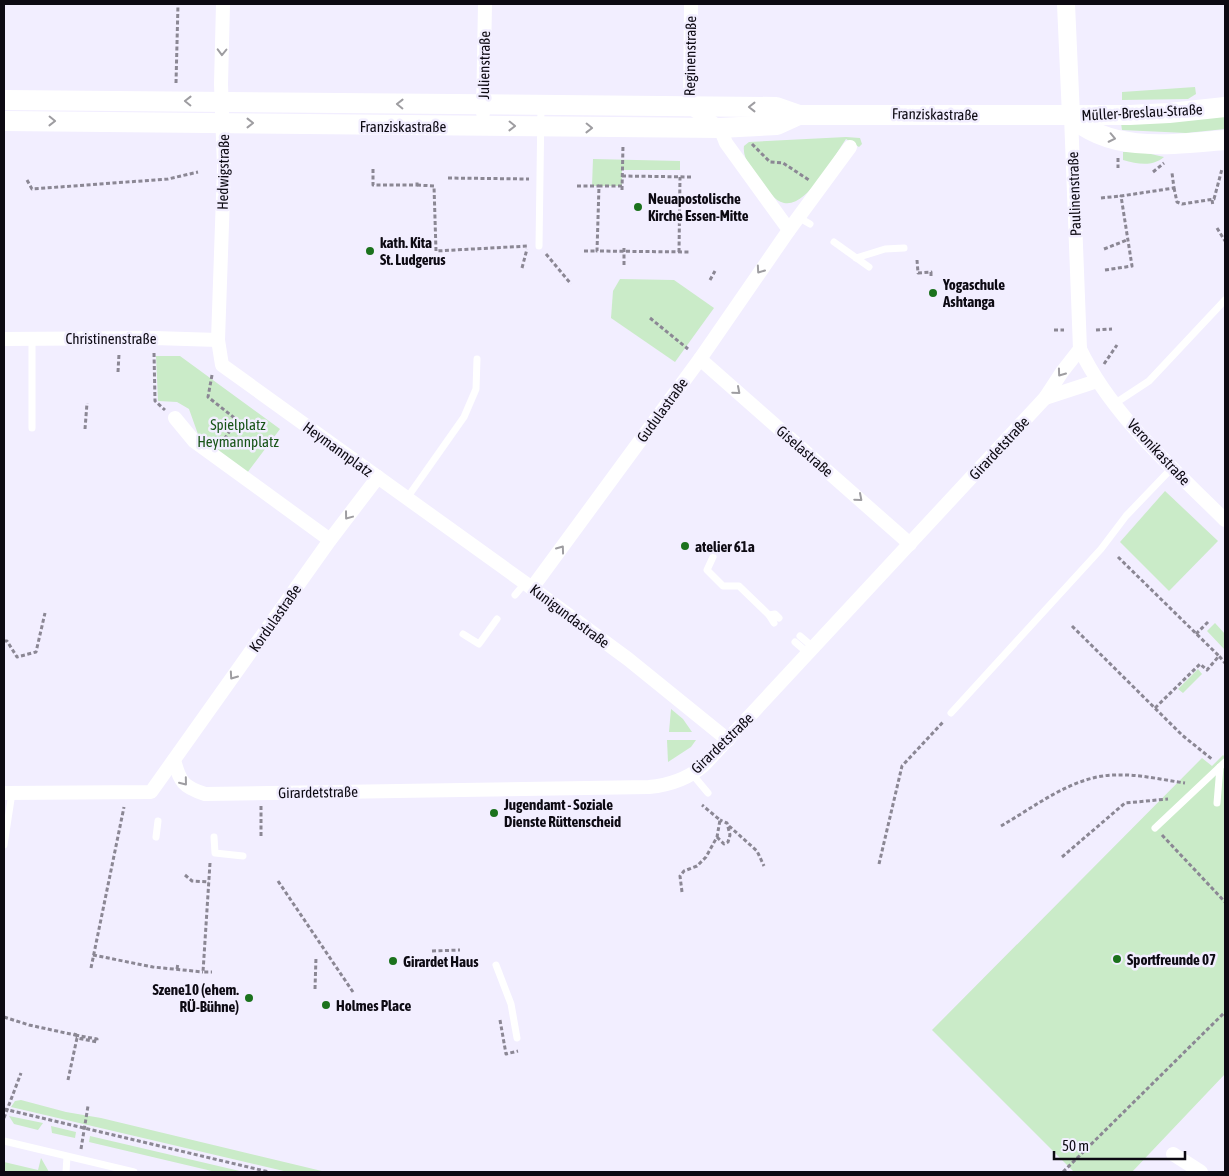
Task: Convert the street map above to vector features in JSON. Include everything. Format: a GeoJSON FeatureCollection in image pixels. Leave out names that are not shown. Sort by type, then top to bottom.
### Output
{"type":"FeatureCollection","features":[{"type":"Feature","properties":{"kind":"main road","name":"Franziskastraße"},"geometry":{"type":"LineString","coordinates":[[4,100],[776,107],[800,115],[1070,116]]}},
{"type":"Feature","properties":{"kind":"main road","name":"Müller-Breslau-Straße"},"geometry":{"type":"LineString","coordinates":[[1070,116],[1169,113],[1225,107]]}},
{"type":"Feature","properties":{"kind":"main road","name":"Franziskastraße"},"geometry":{"type":"LineString","coordinates":[[4,121],[720,128],[777,125],[800,115]]}},
{"type":"Feature","properties":{"kind":"main road","name":"Müller-Breslau-Straße"},"geometry":{"type":"LineString","coordinates":[[1070,116],[1087,129],[1117,140],[1180,144],[1225,140]]}},
{"type":"Feature","properties":{"kind":"street","name":"Hedwigstraße"},"geometry":{"type":"LineString","coordinates":[[218,340],[224,168],[222,4]]}},
{"type":"Feature","properties":{"kind":"street","name":"Julienstraße"},"geometry":{"type":"LineString","coordinates":[[483,126],[485,4]]}},
{"type":"Feature","properties":{"kind":"street","name":"Reginenstraße"},"geometry":{"type":"LineString","coordinates":[[690,107],[691,4]]}},
{"type":"Feature","properties":{"kind":"street","name":"Paulinenstraße"},"geometry":{"type":"LineString","coordinates":[[1066,4],[1080,349],[1097,381]]}},
{"type":"Feature","properties":{"kind":"street"},"geometry":{"type":"LineString","coordinates":[[690,107],[720,128],[726,143],[788,230]]}},
{"type":"Feature","properties":{"kind":"street","name":"Gudulastraße"},"geometry":{"type":"LineString","coordinates":[[529,585],[788,230],[804,220],[820,187],[850,147]]}},
{"type":"Feature","properties":{"kind":"street","name":"Christinenstraße"},"geometry":{"type":"LineString","coordinates":[[4,339],[218,340]]}},
{"type":"Feature","properties":{"kind":"street","name":"Heymannplatz"},"geometry":{"type":"LineString","coordinates":[[218,340],[222,365],[378,477]]}},
{"type":"Feature","properties":{"kind":"street","name":"Girardetstraße"},"geometry":{"type":"LineString","coordinates":[[174,760],[177,772],[186,786],[205,794],[650,787],[678,781],[692,774],[728,740],[812,651],[1045,398],[1080,349]]}},
{"type":"Feature","properties":{"kind":"street","name":"Giselastraße"},"geometry":{"type":"LineString","coordinates":[[695,355],[910,544]]}},
{"type":"Feature","properties":{"kind":"street","name":"Girardetstraße"},"geometry":{"type":"LineString","coordinates":[[1045,398],[1097,381]]}},
{"type":"Feature","properties":{"kind":"street","name":"Veronikastraße"},"geometry":{"type":"LineString","coordinates":[[1097,381],[1114,404],[1172,468],[1225,520]]}},
{"type":"Feature","properties":{"kind":"street"},"geometry":{"type":"LineString","coordinates":[[175,418],[194,441],[330,540]]}},
{"type":"Feature","properties":{"kind":"street","name":"Kunigundastraße"},"geometry":{"type":"LineString","coordinates":[[378,477],[529,585],[628,659],[728,740]]}},
{"type":"Feature","properties":{"kind":"street","name":"Kordulastraße"},"geometry":{"type":"LineString","coordinates":[[8,793],[150,792],[330,540],[378,477]]}},
{"type":"Feature","properties":{"kind":"street"},"geometry":{"type":"LineString","coordinates":[[1173,1154],[1201,1172]]}},
{"type":"Feature","properties":{"kind":"lane"},"geometry":{"type":"LineString","coordinates":[[540,246],[541,106]]}},
{"type":"Feature","properties":{"kind":"lane"},"geometry":{"type":"LineString","coordinates":[[834,242],[869,267]]}},
{"type":"Feature","properties":{"kind":"lane"},"geometry":{"type":"LineString","coordinates":[[856,258],[885,249],[904,248]]}},
{"type":"Feature","properties":{"kind":"lane"},"geometry":{"type":"LineString","coordinates":[[1114,404],[1149,382],[1225,300]]}},
{"type":"Feature","properties":{"kind":"lane"},"geometry":{"type":"LineString","coordinates":[[32,339],[32,428]]}},
{"type":"Feature","properties":{"kind":"lane"},"geometry":{"type":"LineString","coordinates":[[407,498],[464,417],[476,389],[477,359]]}},
{"type":"Feature","properties":{"kind":"lane"},"geometry":{"type":"LineString","coordinates":[[951,714],[1101,549],[1152,487],[1172,468]]}},
{"type":"Feature","properties":{"kind":"lane"},"geometry":{"type":"LineString","coordinates":[[713,557],[707,570],[724,586],[739,586],[769,615],[774,614],[776,620]]}},
{"type":"Feature","properties":{"kind":"lane"},"geometry":{"type":"LineString","coordinates":[[516,595],[529,585]]}},
{"type":"Feature","properties":{"kind":"lane"},"geometry":{"type":"LineString","coordinates":[[463,634],[479,644],[497,619]]}},
{"type":"Feature","properties":{"kind":"lane"},"geometry":{"type":"LineString","coordinates":[[797,639],[812,651]]}},
{"type":"Feature","properties":{"kind":"lane"},"geometry":{"type":"LineString","coordinates":[[1155,828],[1224,767]]}},
{"type":"Feature","properties":{"kind":"lane"},"geometry":{"type":"LineString","coordinates":[[1217,802],[1224,767]]}},
{"type":"Feature","properties":{"kind":"lane"},"geometry":{"type":"LineString","coordinates":[[692,774],[708,793]]}},
{"type":"Feature","properties":{"kind":"lane"},"geometry":{"type":"LineString","coordinates":[[4,844],[8,793]]}},
{"type":"Feature","properties":{"kind":"lane"},"geometry":{"type":"LineString","coordinates":[[156,837],[158,821]]}},
{"type":"Feature","properties":{"kind":"lane"},"geometry":{"type":"LineString","coordinates":[[214,837],[214,854],[243,856]]}},
{"type":"Feature","properties":{"kind":"lane"},"geometry":{"type":"LineString","coordinates":[[496,965],[511,1004],[517,1038]]}},
{"type":"Feature","properties":{"kind":"lane"},"geometry":{"type":"LineString","coordinates":[[4,1141],[134,1172]]}},
{"type":"Feature","properties":{"kind":"lane"},"geometry":{"type":"LineString","coordinates":[[66,1172],[67,1157]]}},
{"type":"Feature","properties":{"kind":"path"},"geometry":{"type":"LineString","coordinates":[[176,84],[178,4]]}},
{"type":"Feature","properties":{"kind":"path"},"geometry":{"type":"LineString","coordinates":[[746,139],[770,162],[783,163],[820,187]]}},
{"type":"Feature","properties":{"kind":"path"},"geometry":{"type":"LineString","coordinates":[[577,186],[622,188],[622,145]]}},
{"type":"Feature","properties":{"kind":"path"},"geometry":{"type":"LineString","coordinates":[[1172,173],[1177,202],[1182,204],[1214,200],[1222,169]]}},
{"type":"Feature","properties":{"kind":"path"},"geometry":{"type":"LineString","coordinates":[[373,170],[373,186],[417,183],[434,186],[436,251],[540,246],[571,284]]}},
{"type":"Feature","properties":{"kind":"path"},"geometry":{"type":"LineString","coordinates":[[26,180],[32,189],[168,179],[198,172]]}},
{"type":"Feature","properties":{"kind":"path"},"geometry":{"type":"LineString","coordinates":[[622,176],[692,177]]}},
{"type":"Feature","properties":{"kind":"path"},"geometry":{"type":"LineString","coordinates":[[679,252],[680,177]]}},
{"type":"Feature","properties":{"kind":"path"},"geometry":{"type":"LineString","coordinates":[[448,178],[540,180]]}},
{"type":"Feature","properties":{"kind":"path"},"geometry":{"type":"LineString","coordinates":[[597,251],[599,186]]}},
{"type":"Feature","properties":{"kind":"path"},"geometry":{"type":"LineString","coordinates":[[1101,198],[1174,188]]}},
{"type":"Feature","properties":{"kind":"path"},"geometry":{"type":"LineString","coordinates":[[1105,270],[1132,266],[1121,196]]}},
{"type":"Feature","properties":{"kind":"path"},"geometry":{"type":"LineString","coordinates":[[1212,200],[1213,206]]}},
{"type":"Feature","properties":{"kind":"path"},"geometry":{"type":"LineString","coordinates":[[1217,228],[1225,241]]}},
{"type":"Feature","properties":{"kind":"path"},"geometry":{"type":"LineString","coordinates":[[1104,249],[1127,240]]}},
{"type":"Feature","properties":{"kind":"path"},"geometry":{"type":"LineString","coordinates":[[522,268],[527,246]]}},
{"type":"Feature","properties":{"kind":"path"},"geometry":{"type":"LineString","coordinates":[[624,250],[624,265]]}},
{"type":"Feature","properties":{"kind":"path"},"geometry":{"type":"LineString","coordinates":[[584,251],[690,252]]}},
{"type":"Feature","properties":{"kind":"path"},"geometry":{"type":"LineString","coordinates":[[917,260],[918,273],[930,272],[931,277]]}},
{"type":"Feature","properties":{"kind":"path"},"geometry":{"type":"LineString","coordinates":[[710,280],[714,274]]}},
{"type":"Feature","properties":{"kind":"path"},"geometry":{"type":"LineString","coordinates":[[650,318],[695,355]]}},
{"type":"Feature","properties":{"kind":"path"},"geometry":{"type":"LineString","coordinates":[[1096,330],[1112,329]]}},
{"type":"Feature","properties":{"kind":"path"},"geometry":{"type":"LineString","coordinates":[[1054,330],[1065,330]]}},
{"type":"Feature","properties":{"kind":"path"},"geometry":{"type":"LineString","coordinates":[[154,353],[155,401],[175,418]]}},
{"type":"Feature","properties":{"kind":"path"},"geometry":{"type":"LineString","coordinates":[[212,375],[208,398],[237,420],[214,454]]}},
{"type":"Feature","properties":{"kind":"path"},"geometry":{"type":"LineString","coordinates":[[85,429],[87,403]]}},
{"type":"Feature","properties":{"kind":"path"},"geometry":{"type":"LineString","coordinates":[[1118,557],[1225,663]]}},
{"type":"Feature","properties":{"kind":"path"},"geometry":{"type":"LineString","coordinates":[[4,641],[7,641],[16,657],[36,652],[45,613]]}},
{"type":"Feature","properties":{"kind":"path"},"geometry":{"type":"LineString","coordinates":[[1196,634],[1209,621]]}},
{"type":"Feature","properties":{"kind":"path"},"geometry":{"type":"LineString","coordinates":[[1072,626],[1155,708],[1224,767]]}},
{"type":"Feature","properties":{"kind":"path"},"geometry":{"type":"LineString","coordinates":[[1155,708],[1200,664],[1207,670],[1219,656]]}},
{"type":"Feature","properties":{"kind":"path"},"geometry":{"type":"LineString","coordinates":[[879,864],[902,766],[951,714]]}},
{"type":"Feature","properties":{"kind":"path"},"geometry":{"type":"LineString","coordinates":[[1001,826],[1077,783],[1096,777],[1116,775],[1138,776],[1201,786]]}},
{"type":"Feature","properties":{"kind":"path"},"geometry":{"type":"LineString","coordinates":[[1062,857],[1125,803],[1154,799],[1186,800]]}},
{"type":"Feature","properties":{"kind":"path"},"geometry":{"type":"LineString","coordinates":[[702,805],[720,820],[725,821],[757,851],[764,866]]}},
{"type":"Feature","properties":{"kind":"path"},"geometry":{"type":"LineString","coordinates":[[91,968],[124,807]]}},
{"type":"Feature","properties":{"kind":"path"},"geometry":{"type":"LineString","coordinates":[[261,810],[261,838]]}},
{"type":"Feature","properties":{"kind":"path"},"geometry":{"type":"LineString","coordinates":[[682,892],[680,876],[684,871],[698,866],[706,857],[717,837],[720,820]]}},
{"type":"Feature","properties":{"kind":"path"},"geometry":{"type":"LineString","coordinates":[[717,837],[724,844],[728,842],[729,826]]}},
{"type":"Feature","properties":{"kind":"path"},"geometry":{"type":"LineString","coordinates":[[1155,828],[1225,902]]}},
{"type":"Feature","properties":{"kind":"path"},"geometry":{"type":"LineString","coordinates":[[203,972],[211,885],[209,882],[210,864]]}},
{"type":"Feature","properties":{"kind":"path"},"geometry":{"type":"LineString","coordinates":[[185,875],[192,881],[209,882]]}},
{"type":"Feature","properties":{"kind":"path"},"geometry":{"type":"LineString","coordinates":[[278,881],[353,992]]}},
{"type":"Feature","properties":{"kind":"path"},"geometry":{"type":"LineString","coordinates":[[432,951],[460,950]]}},
{"type":"Feature","properties":{"kind":"path"},"geometry":{"type":"LineString","coordinates":[[93,955],[153,967],[212,972]]}},
{"type":"Feature","properties":{"kind":"path"},"geometry":{"type":"LineString","coordinates":[[315,989],[316,957]]}},
{"type":"Feature","properties":{"kind":"path"},"geometry":{"type":"LineString","coordinates":[[177,969],[178,963]]}},
{"type":"Feature","properties":{"kind":"path"},"geometry":{"type":"LineString","coordinates":[[1063,1172],[1225,1012]]}},
{"type":"Feature","properties":{"kind":"path"},"geometry":{"type":"LineString","coordinates":[[4,1017],[29,1026],[76,1033],[97,1039],[97,1042],[77,1038],[68,1080]]}},
{"type":"Feature","properties":{"kind":"path"},"geometry":{"type":"LineString","coordinates":[[502,1038],[506,1054],[519,1050]]}},
{"type":"Feature","properties":{"kind":"path"},"geometry":{"type":"LineString","coordinates":[[4,1118],[5,1110],[20,1073]]}},
{"type":"Feature","properties":{"kind":"path"},"geometry":{"type":"LineString","coordinates":[[79,1159],[88,1106]]}},
{"type":"Feature","properties":{"kind":"path"},"geometry":{"type":"LineString","coordinates":[[5,1110],[269,1172]]}},
{"type":"Feature","properties":{"kind":"green space"},"geometry":{"type":"Polygon","coordinates":[[[1195,87],[1196,94],[1188,99],[1122,100],[1122,92],[1195,87]]]}},
{"type":"Feature","properties":{"kind":"green space"},"geometry":{"type":"Polygon","coordinates":[[[1225,116],[1225,129],[1186,133],[1122,130],[1121,123],[1225,116]]]}},
{"type":"Feature","properties":{"kind":"green space"},"geometry":{"type":"Polygon","coordinates":[[[846,137],[860,138],[862,144],[859,147],[846,139],[811,189],[802,198],[793,202],[780,202],[772,195],[749,165],[744,151],[744,146],[749,142],[846,137]]]}},
{"type":"Feature","properties":{"kind":"green space"},"geometry":{"type":"Polygon","coordinates":[[[1123,152],[1142,152],[1164,157],[1155,162],[1139,163],[1123,160],[1123,152]]]}},
{"type":"Feature","properties":{"kind":"green space"},"geometry":{"type":"Polygon","coordinates":[[[593,159],[680,161],[680,170],[622,170],[622,186],[592,186],[593,159]]]}},
{"type":"Feature","properties":{"kind":"green space"},"geometry":{"type":"Polygon","coordinates":[[[620,279],[674,280],[714,308],[675,362],[611,318],[613,291],[620,279]]]}},
{"type":"Feature","properties":{"kind":"green space","name":"Spielplatz Heymannplatz"},"geometry":{"type":"Polygon","coordinates":[[[156,356],[180,356],[280,429],[247,473],[199,437],[189,409],[177,402],[158,401],[156,356]]]}},
{"type":"Feature","properties":{"kind":"green space"},"geometry":{"type":"Polygon","coordinates":[[[1165,491],[1218,541],[1169,591],[1120,542],[1165,491]]]}},
{"type":"Feature","properties":{"kind":"green space"},"geometry":{"type":"Polygon","coordinates":[[[1215,623],[1225,634],[1225,650],[1207,631],[1215,623]]]}},
{"type":"Feature","properties":{"kind":"green space"},"geometry":{"type":"Polygon","coordinates":[[[1198,669],[1202,674],[1183,693],[1178,689],[1198,669]]]}},
{"type":"Feature","properties":{"kind":"green space"},"geometry":{"type":"Polygon","coordinates":[[[671,709],[683,719],[692,732],[669,732],[671,709]]]}},
{"type":"Feature","properties":{"kind":"green space"},"geometry":{"type":"Polygon","coordinates":[[[667,740],[696,740],[691,747],[668,762],[667,740]]]}},
{"type":"Feature","properties":{"kind":"green space","name":"Sportfreunde 07"},"geometry":{"type":"Polygon","coordinates":[[[1223,755],[1225,757],[1225,1074],[1132,1172],[1074,1172],[932,1030],[1202,758],[1212,766],[1223,755]]]}},
{"type":"Feature","properties":{"kind":"green space"},"geometry":{"type":"Polygon","coordinates":[[[21,1100],[326,1172],[288,1172],[11,1107],[15,1101],[21,1100]]]}},
{"type":"Feature","properties":{"kind":"green space"},"geometry":{"type":"Polygon","coordinates":[[[9,1116],[43,1123],[38,1130],[14,1124],[9,1116]]]}},
{"type":"Feature","properties":{"kind":"green space"},"geometry":{"type":"Polygon","coordinates":[[[51,1126],[76,1132],[75,1138],[52,1133],[51,1126]]]}},
{"type":"Feature","properties":{"kind":"green space"},"geometry":{"type":"Polygon","coordinates":[[[90,1136],[244,1172],[216,1172],[89,1142],[90,1136]]]}},
{"type":"Feature","properties":{"kind":"green space"},"geometry":{"type":"Polygon","coordinates":[[[41,1158],[49,1172],[4,1172],[4,1162],[38,1170],[41,1158]]]}},
{"type":"Feature","properties":{"kind":"place","name":"Neuapostolische Kirche Essen-Mitte"},"geometry":{"type":"Point","coordinates":[638,207]}},
{"type":"Feature","properties":{"kind":"place","name":"kath. Kita St. Ludgerus"},"geometry":{"type":"Point","coordinates":[370,251]}},
{"type":"Feature","properties":{"kind":"place","name":"Yogaschule Ashtanga"},"geometry":{"type":"Point","coordinates":[933,293]}},
{"type":"Feature","properties":{"kind":"place","name":"atelier 61a"},"geometry":{"type":"Point","coordinates":[685,546]}},
{"type":"Feature","properties":{"kind":"place","name":"Jugendamt - Soziale Dienste Rüttenscheid"},"geometry":{"type":"Point","coordinates":[494,813]}},
{"type":"Feature","properties":{"kind":"place","name":"Sportfreunde 07"},"geometry":{"type":"Point","coordinates":[1117,959]}},
{"type":"Feature","properties":{"kind":"place","name":"Girardet Haus"},"geometry":{"type":"Point","coordinates":[393,961]}},
{"type":"Feature","properties":{"kind":"place","name":"Szene10 (ehem. RÜ-Bühne)"},"geometry":{"type":"Point","coordinates":[249,998]}},
{"type":"Feature","properties":{"kind":"place","name":"Holmes Place"},"geometry":{"type":"Point","coordinates":[326,1005]}}]}
